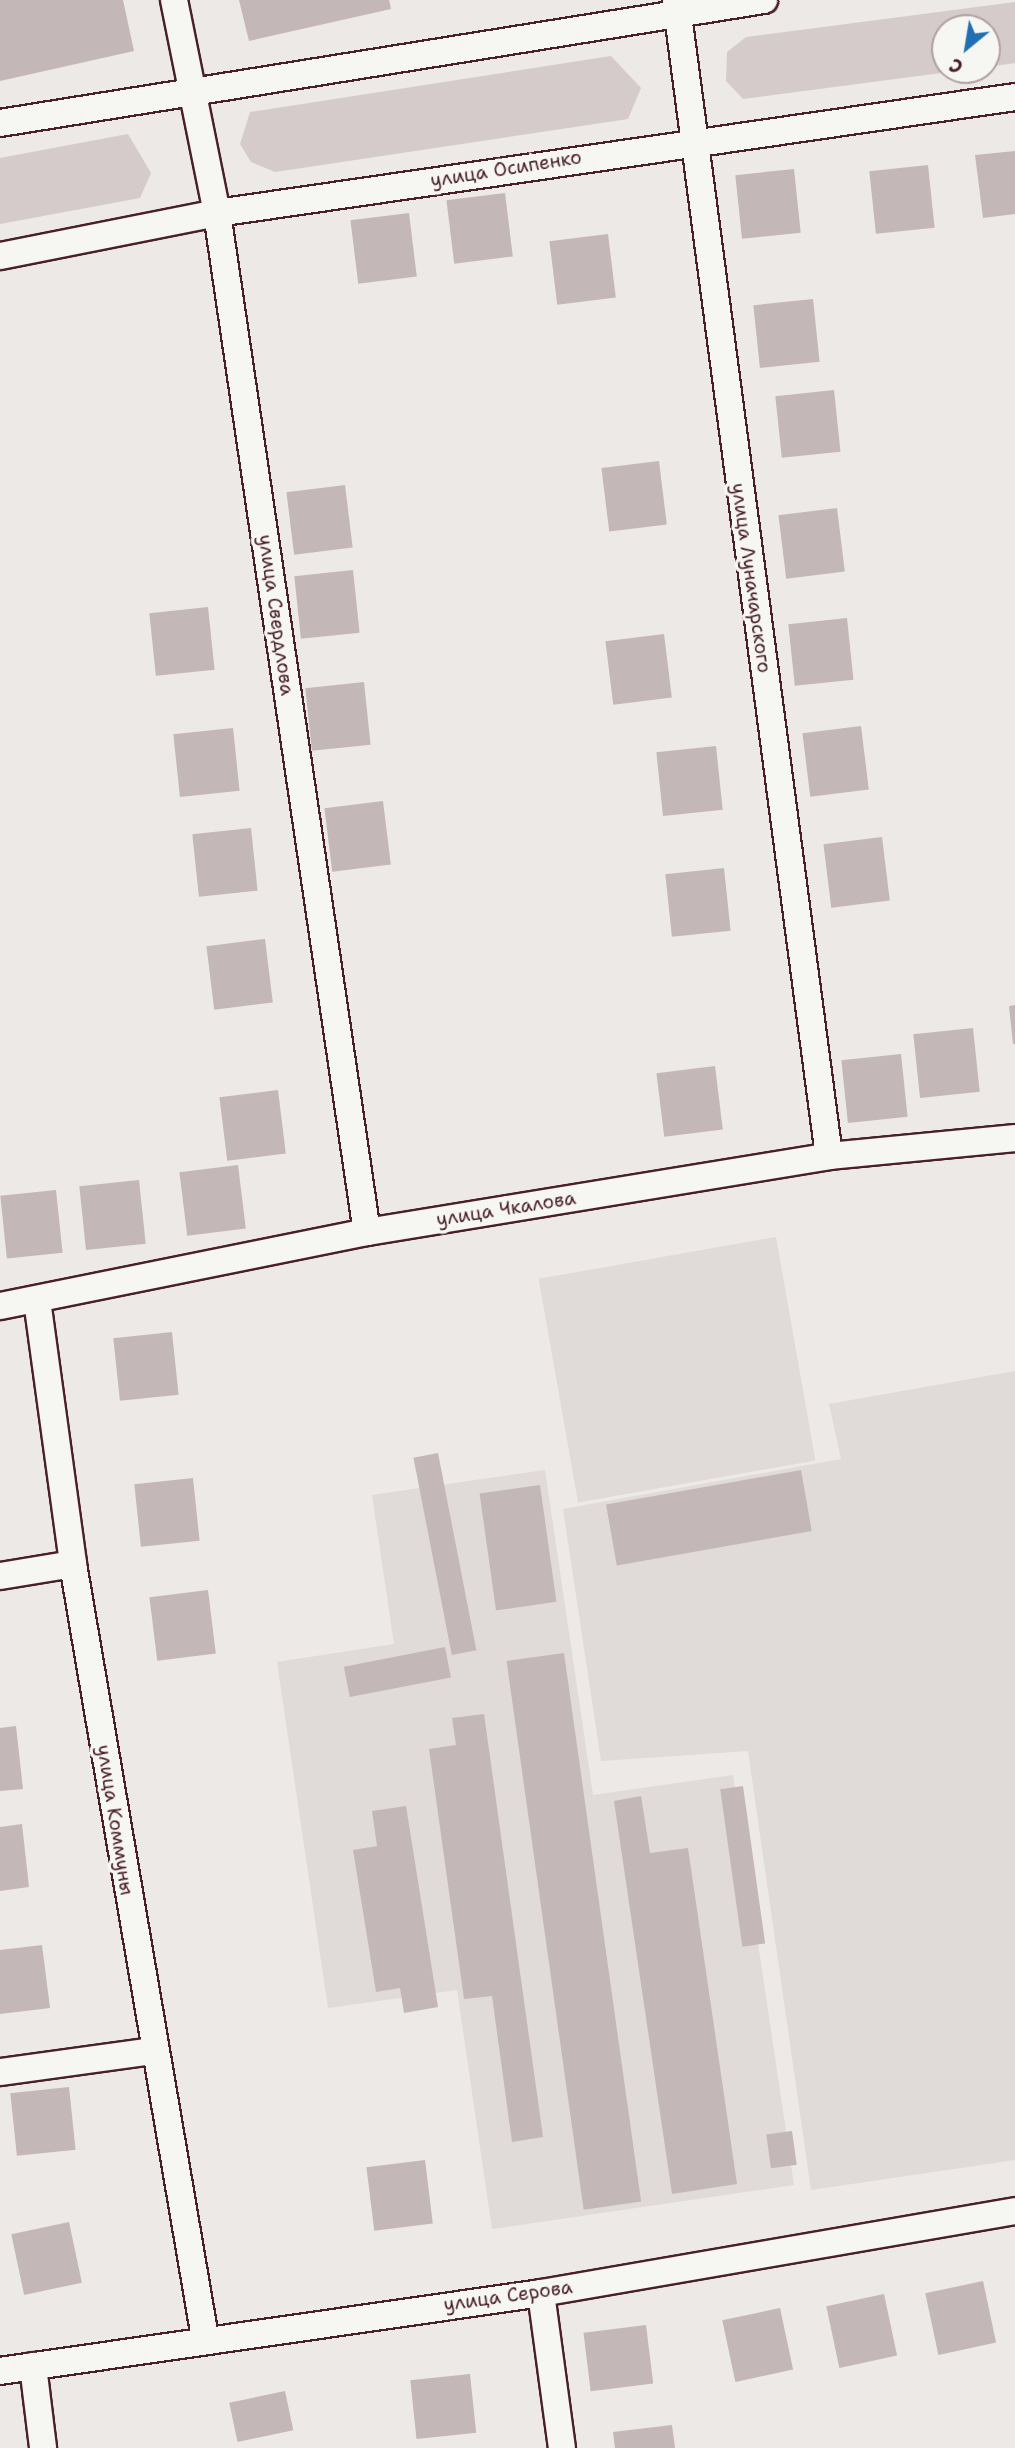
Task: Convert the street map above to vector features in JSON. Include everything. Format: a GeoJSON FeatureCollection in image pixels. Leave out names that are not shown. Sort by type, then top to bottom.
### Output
{"type":"FeatureCollection","features":[{"type":"Feature","properties":{"kind":"street","name":"улица Свердлова"},"geometry":{"type":"LineString","coordinates":[[174,0],[189,91],[217,214],[367,1232]]}},
{"type":"Feature","properties":{"kind":"street"},"geometry":{"type":"LineString","coordinates":[[0,123],[677,8],[764,0]]}},
{"type":"Feature","properties":{"kind":"street","name":"улица Луначарского"},"geometry":{"type":"LineString","coordinates":[[677,8],[692,140],[829,1156]]}},
{"type":"Feature","properties":{"kind":"street","name":"улица Осипенко"},"geometry":{"type":"LineString","coordinates":[[0,256],[217,214],[692,140],[1015,97]]}},
{"type":"Feature","properties":{"kind":"street","name":"улица Чкалова"},"geometry":{"type":"LineString","coordinates":[[0,1306],[367,1232],[829,1156],[1015,1138]]}},
{"type":"Feature","properties":{"kind":"street","name":"улица Коммуны"},"geometry":{"type":"LineString","coordinates":[[37,1300],[73,1564],[205,2338]]}},
{"type":"Feature","properties":{"kind":"street"},"geometry":{"type":"LineString","coordinates":[[0,1576],[73,1564]]}},
{"type":"Feature","properties":{"kind":"street"},"geometry":{"type":"LineString","coordinates":[[0,2072],[154,2051]]}},
{"type":"Feature","properties":{"kind":"street","name":"улица Серова"},"geometry":{"type":"LineString","coordinates":[[0,2371],[205,2338],[541,2293],[1015,2211]]}},
{"type":"Feature","properties":{"kind":"street"},"geometry":{"type":"LineString","coordinates":[[541,2293],[562,2448]]}},
{"type":"Feature","properties":{"kind":"street"},"geometry":{"type":"LineString","coordinates":[[33,2366],[43,2448]]}},
{"type":"Feature","properties":{"kind":"shaded area"},"geometry":{"type":"Polygon","coordinates":[[[1015,2],[1015,63],[1001,65],[1001,14],[931,14],[931,74],[743,99],[726,81],[727,52],[746,37],[1015,2]]]}},
{"type":"Feature","properties":{"kind":"shaded area"},"geometry":{"type":"Polygon","coordinates":[[[611,56],[641,88],[628,119],[275,172],[251,162],[240,144],[250,112],[611,56]]]}},
{"type":"Feature","properties":{"kind":"shaded area"},"geometry":{"type":"Polygon","coordinates":[[[128,134],[151,173],[140,198],[0,224],[0,158],[128,134]]]}},
{"type":"Feature","properties":{"kind":"shaded area"},"geometry":{"type":"Polygon","coordinates":[[[776,1237],[815,1461],[578,1502],[539,1279],[776,1237]]]}},
{"type":"Feature","properties":{"kind":"shaded area"},"geometry":{"type":"Polygon","coordinates":[[[1015,1371],[1015,2160],[811,2190],[748,1751],[601,1761],[563,1509],[841,1459],[829,1404],[1015,1371]]]}},
{"type":"Feature","properties":{"kind":"shaded area"},"geometry":{"type":"Polygon","coordinates":[[[545,1470],[593,1795],[733,1775],[794,2185],[492,2229],[457,1990],[328,2008],[277,1662],[394,1644],[372,1495],[545,1470]]]}},
{"type":"Feature","properties":{"kind":"building"},"geometry":{"type":"Polygon","coordinates":[[[0,0],[123,0],[134,51],[0,81],[0,0]]]}},
{"type":"Feature","properties":{"kind":"building"},"geometry":{"type":"Polygon","coordinates":[[[239,0],[389,0],[391,9],[249,41],[239,0]]]}},
{"type":"Feature","properties":{"kind":"building"},"geometry":{"type":"Polygon","coordinates":[[[1015,151],[1015,214],[983,218],[975,155],[1015,151]]]}},
{"type":"Feature","properties":{"kind":"building"},"geometry":{"type":"Polygon","coordinates":[[[928,165],[935,228],[876,234],[869,171],[928,165]]]}},
{"type":"Feature","properties":{"kind":"building"},"geometry":{"type":"Polygon","coordinates":[[[794,169],[801,233],[742,239],[735,175],[794,169]]]}},
{"type":"Feature","properties":{"kind":"building"},"geometry":{"type":"Polygon","coordinates":[[[505,193],[513,257],[454,264],[446,200],[505,193]]]}},
{"type":"Feature","properties":{"kind":"building"},"geometry":{"type":"Polygon","coordinates":[[[409,213],[417,277],[358,284],[350,220],[409,213]]]}},
{"type":"Feature","properties":{"kind":"building"},"geometry":{"type":"Polygon","coordinates":[[[608,234],[616,298],[557,305],[549,241],[608,234]]]}},
{"type":"Feature","properties":{"kind":"building"},"geometry":{"type":"Polygon","coordinates":[[[813,299],[820,362],[760,368],[753,305],[813,299]]]}},
{"type":"Feature","properties":{"kind":"building"},"geometry":{"type":"Polygon","coordinates":[[[834,390],[840,452],[782,458],[775,396],[834,390]]]}},
{"type":"Feature","properties":{"kind":"building"},"geometry":{"type":"Polygon","coordinates":[[[659,461],[667,525],[609,532],[601,468],[659,461]]]}},
{"type":"Feature","properties":{"kind":"building"},"geometry":{"type":"Polygon","coordinates":[[[345,485],[353,548],[294,555],[286,492],[345,485]]]}},
{"type":"Feature","properties":{"kind":"building"},"geometry":{"type":"Polygon","coordinates":[[[837,508],[845,572],[786,579],[778,515],[837,508]]]}},
{"type":"Feature","properties":{"kind":"building"},"geometry":{"type":"Polygon","coordinates":[[[353,570],[360,633],[301,639],[294,576],[353,570]]]}},
{"type":"Feature","properties":{"kind":"building"},"geometry":{"type":"Polygon","coordinates":[[[208,607],[215,670],[156,676],[149,613],[208,607]]]}},
{"type":"Feature","properties":{"kind":"building"},"geometry":{"type":"Polygon","coordinates":[[[847,618],[853,680],[795,686],[788,624],[847,618]]]}},
{"type":"Feature","properties":{"kind":"building"},"geometry":{"type":"Polygon","coordinates":[[[664,634],[672,698],[613,705],[605,641],[664,634]]]}},
{"type":"Feature","properties":{"kind":"building"},"geometry":{"type":"Polygon","coordinates":[[[364,682],[371,745],[312,751],[305,688],[364,682]]]}},
{"type":"Feature","properties":{"kind":"building"},"geometry":{"type":"Polygon","coordinates":[[[861,726],[869,790],[810,797],[802,733],[861,726]]]}},
{"type":"Feature","properties":{"kind":"building"},"geometry":{"type":"Polygon","coordinates":[[[233,728],[240,791],[180,797],[173,734],[233,728]]]}},
{"type":"Feature","properties":{"kind":"building"},"geometry":{"type":"Polygon","coordinates":[[[716,746],[723,810],[663,816],[656,752],[716,746]]]}},
{"type":"Feature","properties":{"kind":"building"},"geometry":{"type":"Polygon","coordinates":[[[383,801],[391,865],[332,872],[324,808],[383,801]]]}},
{"type":"Feature","properties":{"kind":"building"},"geometry":{"type":"Polygon","coordinates":[[[251,828],[258,891],[199,897],[192,834],[251,828]]]}},
{"type":"Feature","properties":{"kind":"building"},"geometry":{"type":"Polygon","coordinates":[[[882,837],[890,901],[831,908],[823,844],[882,837]]]}},
{"type":"Feature","properties":{"kind":"building"},"geometry":{"type":"Polygon","coordinates":[[[724,868],[731,931],[672,937],[665,874],[724,868]]]}},
{"type":"Feature","properties":{"kind":"building"},"geometry":{"type":"Polygon","coordinates":[[[265,939],[273,1003],[214,1010],[206,946],[265,939]]]}},
{"type":"Feature","properties":{"kind":"building"},"geometry":{"type":"Polygon","coordinates":[[[1015,1005],[1015,1044],[1013,1044],[1009,1006],[1015,1005]]]}},
{"type":"Feature","properties":{"kind":"building"},"geometry":{"type":"Polygon","coordinates":[[[973,1028],[980,1092],[920,1098],[913,1034],[973,1028]]]}},
{"type":"Feature","properties":{"kind":"building"},"geometry":{"type":"Polygon","coordinates":[[[901,1054],[908,1117],[848,1123],[841,1060],[901,1054]]]}},
{"type":"Feature","properties":{"kind":"building"},"geometry":{"type":"Polygon","coordinates":[[[715,1066],[723,1130],[664,1137],[656,1073],[715,1066]]]}},
{"type":"Feature","properties":{"kind":"building"},"geometry":{"type":"Polygon","coordinates":[[[278,1090],[286,1154],[227,1161],[219,1097],[278,1090]]]}},
{"type":"Feature","properties":{"kind":"building"},"geometry":{"type":"Polygon","coordinates":[[[238,1165],[246,1229],[187,1236],[179,1172],[238,1165]]]}},
{"type":"Feature","properties":{"kind":"building"},"geometry":{"type":"Polygon","coordinates":[[[139,1180],[146,1244],[86,1250],[79,1186],[139,1180]]]}},
{"type":"Feature","properties":{"kind":"building"},"geometry":{"type":"Polygon","coordinates":[[[56,1190],[63,1253],[7,1259],[0,1196],[56,1190]]]}},
{"type":"Feature","properties":{"kind":"building"},"geometry":{"type":"Polygon","coordinates":[[[172,1332],[179,1395],[120,1401],[113,1338],[172,1332]]]}},
{"type":"Feature","properties":{"kind":"building"},"geometry":{"type":"Polygon","coordinates":[[[438,1453],[476,1650],[452,1655],[413,1458],[438,1453]]]}},
{"type":"Feature","properties":{"kind":"building"},"geometry":{"type":"Polygon","coordinates":[[[801,1470],[812,1531],[617,1565],[606,1504],[801,1470]]]}},
{"type":"Feature","properties":{"kind":"building"},"geometry":{"type":"Polygon","coordinates":[[[193,1478],[200,1541],[141,1547],[134,1484],[193,1478]]]}},
{"type":"Feature","properties":{"kind":"building"},"geometry":{"type":"Polygon","coordinates":[[[540,1485],[556,1602],[496,1610],[480,1493],[540,1485]]]}},
{"type":"Feature","properties":{"kind":"building"},"geometry":{"type":"Polygon","coordinates":[[[208,1590],[216,1654],[157,1661],[149,1597],[208,1590]]]}},
{"type":"Feature","properties":{"kind":"building"},"geometry":{"type":"Polygon","coordinates":[[[445,1647],[451,1677],[350,1697],[344,1667],[445,1647]]]}},
{"type":"Feature","properties":{"kind":"building"},"geometry":{"type":"Polygon","coordinates":[[[564,1653],[641,2202],[584,2210],[507,1661],[564,1653]]]}},
{"type":"Feature","properties":{"kind":"building"},"geometry":{"type":"Polygon","coordinates":[[[484,1714],[543,2137],[512,2142],[492,1996],[464,1999],[429,1749],[456,1745],[452,1718],[484,1714]]]}},
{"type":"Feature","properties":{"kind":"building"},"geometry":{"type":"Polygon","coordinates":[[[16,1726],[23,1789],[0,1791],[0,1728],[16,1726]]]}},
{"type":"Feature","properties":{"kind":"building"},"geometry":{"type":"Polygon","coordinates":[[[743,1786],[765,1943],[742,1947],[720,1789],[743,1786]]]}},
{"type":"Feature","properties":{"kind":"building"},"geometry":{"type":"Polygon","coordinates":[[[641,1796],[650,1853],[688,1848],[737,2184],[672,2194],[614,1801],[641,1796]]]}},
{"type":"Feature","properties":{"kind":"building"},"geometry":{"type":"Polygon","coordinates":[[[406,1806],[438,2007],[404,2013],[400,1988],[376,1992],[353,1850],[377,1846],[372,1811],[406,1806]]]}},
{"type":"Feature","properties":{"kind":"building"},"geometry":{"type":"Polygon","coordinates":[[[22,1824],[29,1887],[0,1891],[0,1827],[22,1824]]]}},
{"type":"Feature","properties":{"kind":"building"},"geometry":{"type":"Polygon","coordinates":[[[42,1945],[50,2008],[0,2014],[0,1950],[42,1945]]]}},
{"type":"Feature","properties":{"kind":"building"},"geometry":{"type":"Polygon","coordinates":[[[69,2087],[76,2150],[17,2156],[10,2093],[69,2087]]]}},
{"type":"Feature","properties":{"kind":"building"},"geometry":{"type":"Polygon","coordinates":[[[792,2131],[797,2165],[771,2168],[766,2135],[792,2131]]]}},
{"type":"Feature","properties":{"kind":"building"},"geometry":{"type":"Polygon","coordinates":[[[425,2160],[433,2224],[374,2231],[366,2167],[425,2160]]]}},
{"type":"Feature","properties":{"kind":"building"},"geometry":{"type":"Polygon","coordinates":[[[69,2222],[82,2283],[24,2295],[11,2234],[69,2222]]]}},
{"type":"Feature","properties":{"kind":"building"},"geometry":{"type":"Polygon","coordinates":[[[983,2281],[996,2343],[938,2355],[925,2293],[983,2281]]]}},
{"type":"Feature","properties":{"kind":"building"},"geometry":{"type":"Polygon","coordinates":[[[884,2294],[897,2356],[839,2368],[826,2306],[884,2294]]]}},
{"type":"Feature","properties":{"kind":"building"},"geometry":{"type":"Polygon","coordinates":[[[780,2308],[793,2370],[735,2382],[722,2320],[780,2308]]]}},
{"type":"Feature","properties":{"kind":"building"},"geometry":{"type":"Polygon","coordinates":[[[646,2325],[653,2384],[591,2391],[583,2333],[646,2325]]]}},
{"type":"Feature","properties":{"kind":"building"},"geometry":{"type":"Polygon","coordinates":[[[470,2374],[476,2433],[416,2439],[410,2380],[470,2374]]]}},
{"type":"Feature","properties":{"kind":"building"},"geometry":{"type":"Polygon","coordinates":[[[285,2391],[293,2430],[238,2442],[229,2403],[285,2391]]]}},
{"type":"Feature","properties":{"kind":"building"},"geometry":{"type":"Polygon","coordinates":[[[672,2425],[675,2448],[615,2448],[613,2432],[672,2425]]]}}]}
